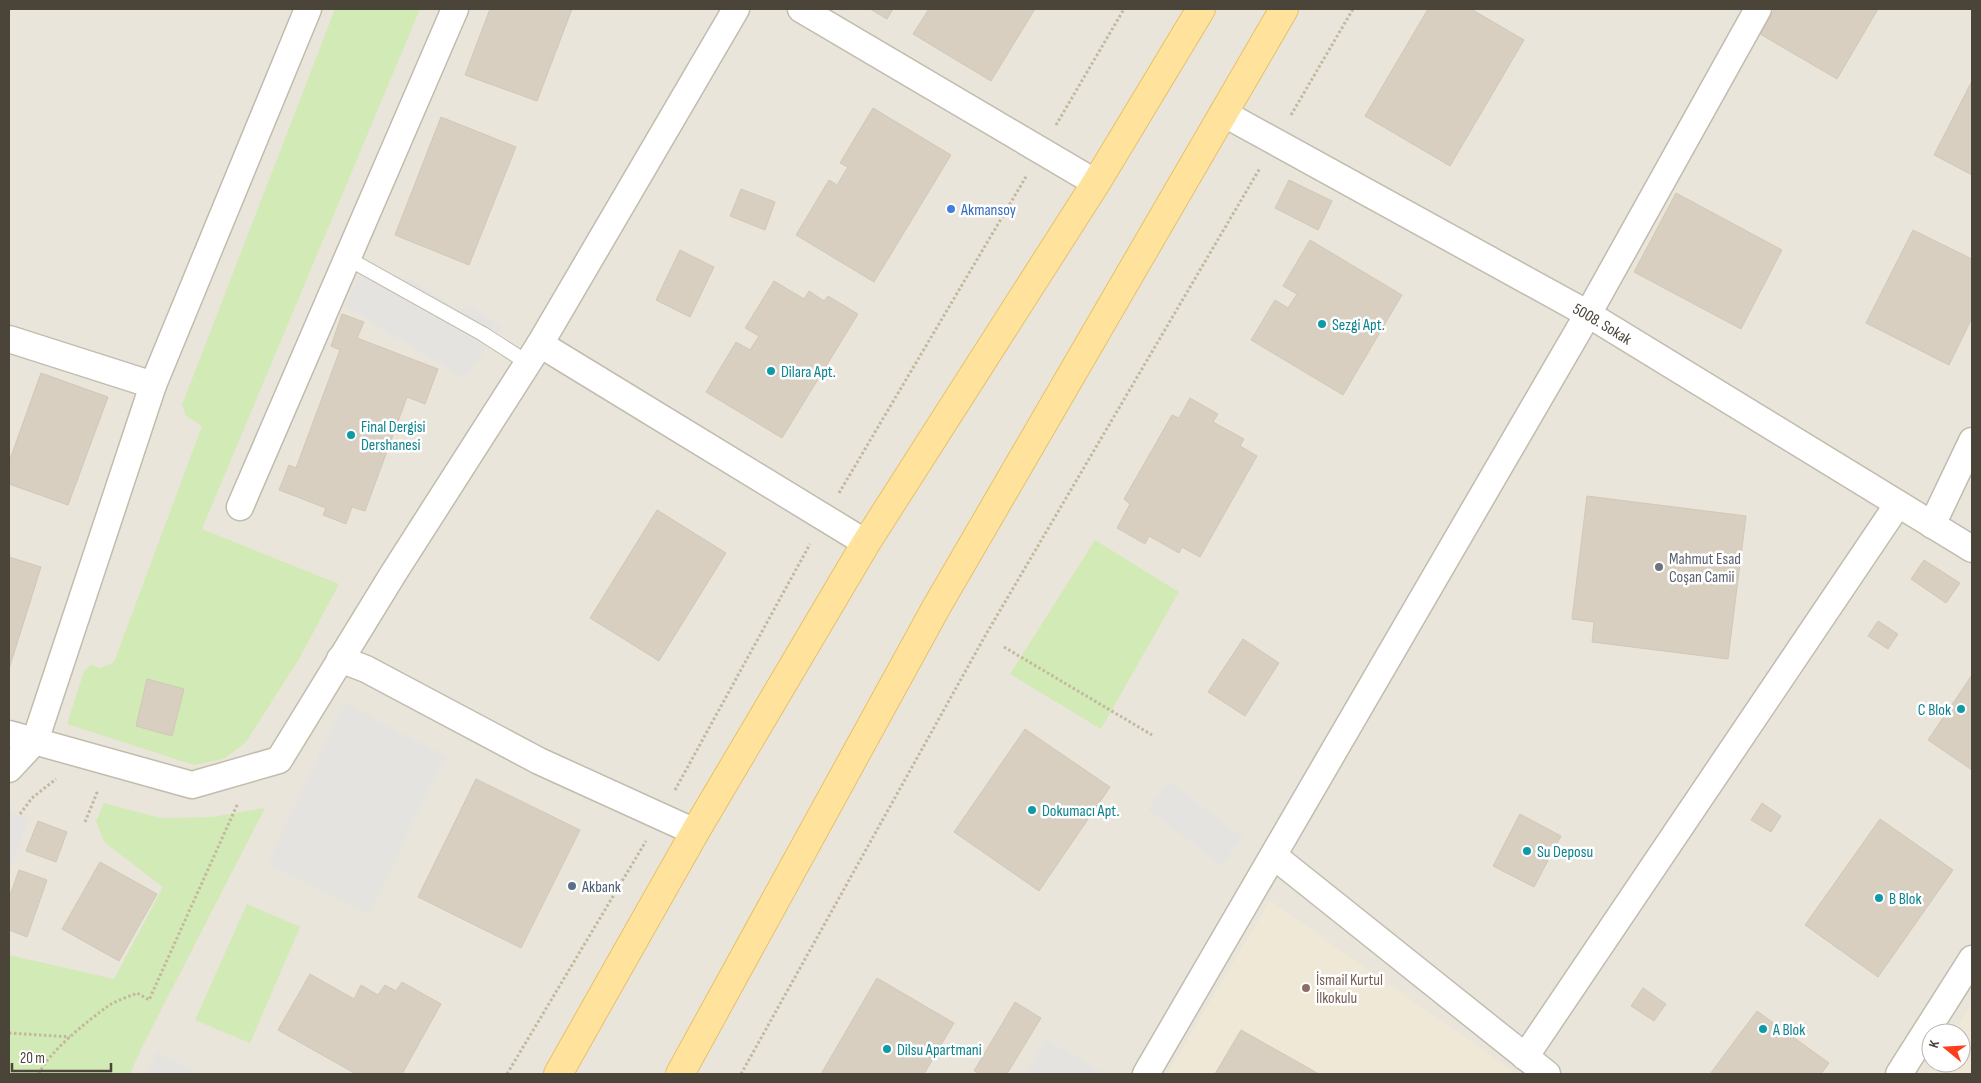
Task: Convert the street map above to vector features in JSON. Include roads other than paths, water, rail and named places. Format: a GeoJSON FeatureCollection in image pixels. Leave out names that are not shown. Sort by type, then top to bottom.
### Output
{"type":"FeatureCollection","features":[{"type":"Feature","properties":{"kind":"main road"},"geometry":{"type":"LineString","coordinates":[[558,1074],[695,832],[866,543],[1096,183],[1201,9]]}},
{"type":"Feature","properties":{"kind":"main road"},"geometry":{"type":"LineString","coordinates":[[680,1074],[936,606],[1284,9]]}},
{"type":"Feature","properties":{"kind":"street"},"geometry":{"type":"LineString","coordinates":[[9,769],[35,741],[153,385],[308,9]]}},
{"type":"Feature","properties":{"kind":"street"},"geometry":{"type":"LineString","coordinates":[[240,507],[455,9]]}},
{"type":"Feature","properties":{"kind":"street"},"geometry":{"type":"LineString","coordinates":[[9,734],[192,785],[279,760],[534,353],[736,9]]}},
{"type":"Feature","properties":{"kind":"street"},"geometry":{"type":"LineString","coordinates":[[801,9],[1096,183]]}},
{"type":"Feature","properties":{"kind":"street"},"geometry":{"type":"LineString","coordinates":[[1146,1074],[1588,314],[1758,9]]}},
{"type":"Feature","properties":{"kind":"street","name":"5008. Sokak"},"geometry":{"type":"LineString","coordinates":[[1222,113],[1588,314],[1972,549]]}},
{"type":"Feature","properties":{"kind":"street"},"geometry":{"type":"LineString","coordinates":[[9,339],[153,385]]}},
{"type":"Feature","properties":{"kind":"street"},"geometry":{"type":"LineString","coordinates":[[534,353],[866,543]]}},
{"type":"Feature","properties":{"kind":"street"},"geometry":{"type":"LineString","coordinates":[[1932,525],[1972,441]]}},
{"type":"Feature","properties":{"kind":"street"},"geometry":{"type":"LineString","coordinates":[[1525,1057],[1898,504]]}},
{"type":"Feature","properties":{"kind":"street"},"geometry":{"type":"LineString","coordinates":[[340,660],[366,669],[539,762],[695,832]]}},
{"type":"Feature","properties":{"kind":"street"},"geometry":{"type":"LineString","coordinates":[[1274,856],[1547,1074]]}},
{"type":"Feature","properties":{"kind":"street"},"geometry":{"type":"LineString","coordinates":[[1899,1074],[1972,959]]}},
{"type":"Feature","properties":{"kind":"lane"},"geometry":{"type":"LineString","coordinates":[[347,258],[483,334],[534,353]]}},
{"type":"Feature","properties":{"kind":"place","name":"Akmansoy"},"geometry":{"type":"Point","coordinates":[951,209]}},
{"type":"Feature","properties":{"kind":"place","name":"Sezgi Apt."},"geometry":{"type":"Point","coordinates":[1322,324]}},
{"type":"Feature","properties":{"kind":"place","name":"Dilara Apt."},"geometry":{"type":"Point","coordinates":[771,371]}},
{"type":"Feature","properties":{"kind":"place","name":"Final Dergisi Dershanesi"},"geometry":{"type":"Point","coordinates":[351,435]}},
{"type":"Feature","properties":{"kind":"place","name":"Mahmut Esad Coşan Camii"},"geometry":{"type":"Point","coordinates":[1659,567]}},
{"type":"Feature","properties":{"kind":"place","name":"C Blok"},"geometry":{"type":"Point","coordinates":[1961,709]}},
{"type":"Feature","properties":{"kind":"place","name":"Dokumacı Apt."},"geometry":{"type":"Point","coordinates":[1032,810]}},
{"type":"Feature","properties":{"kind":"place","name":"Su Deposu"},"geometry":{"type":"Point","coordinates":[1527,851]}},
{"type":"Feature","properties":{"kind":"place","name":"Akbank"},"geometry":{"type":"Point","coordinates":[572,886]}},
{"type":"Feature","properties":{"kind":"place","name":"B Blok"},"geometry":{"type":"Point","coordinates":[1879,898]}},
{"type":"Feature","properties":{"kind":"place","name":"İsmail Kurtul İlkokulu"},"geometry":{"type":"Point","coordinates":[1306,988]}},
{"type":"Feature","properties":{"kind":"place","name":"A Blok"},"geometry":{"type":"Point","coordinates":[1763,1029]}},
{"type":"Feature","properties":{"kind":"place","name":"Dilsu Apartmani"},"geometry":{"type":"Point","coordinates":[887,1049]}}]}
